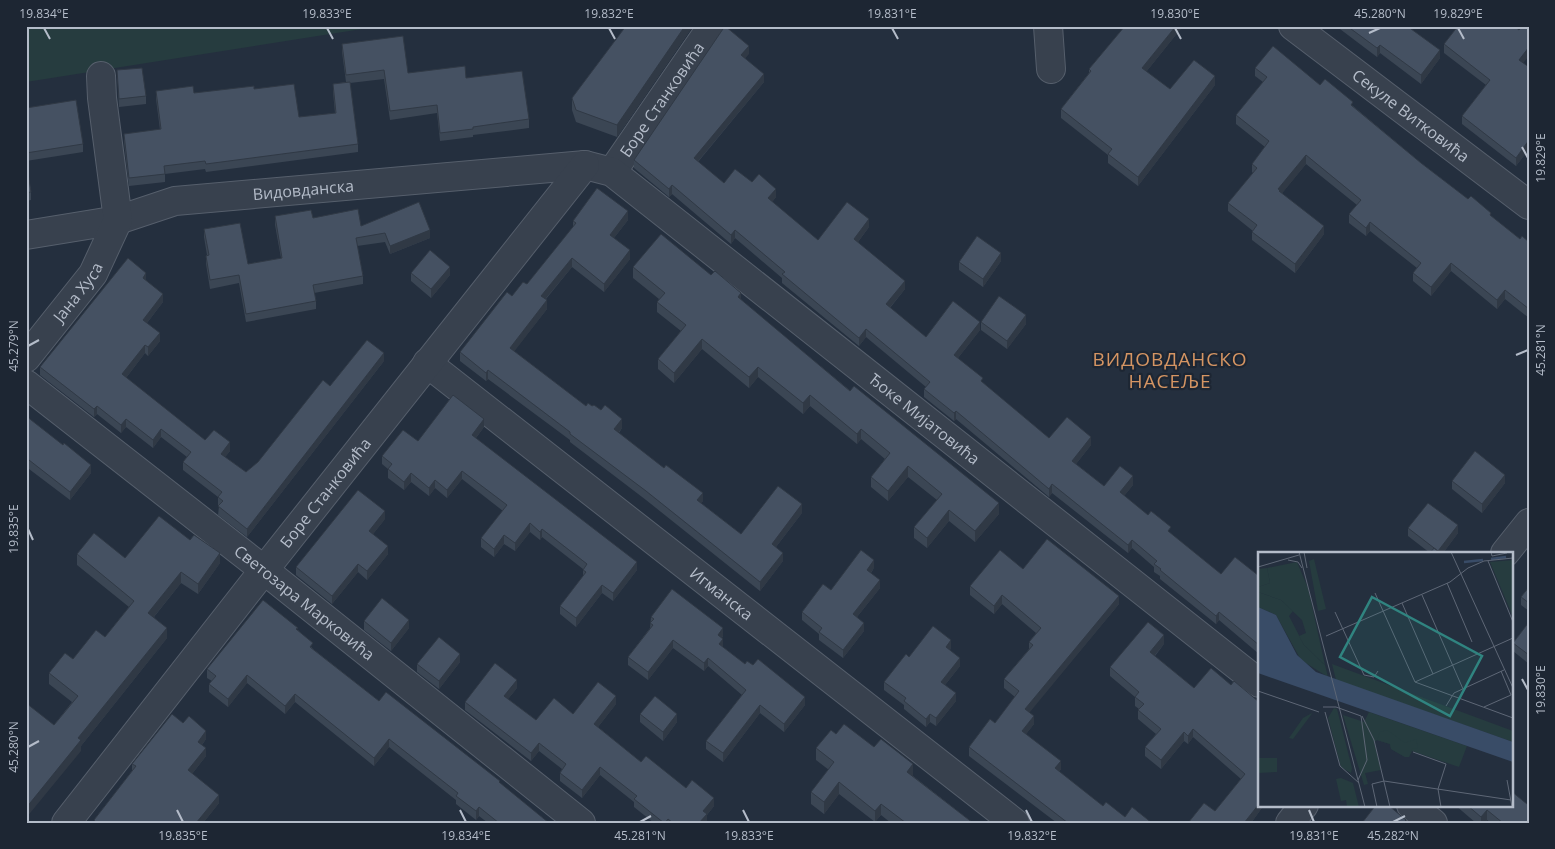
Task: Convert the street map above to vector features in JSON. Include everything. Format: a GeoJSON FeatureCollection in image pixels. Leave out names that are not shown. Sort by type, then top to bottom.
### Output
{"type":"FeatureCollection","features":[{"type":"Feature","properties":{"kind":"street"},"geometry":{"type":"LineString","coordinates":[[1048,26],[1051,69]]}},
{"type":"Feature","properties":{"kind":"street","name":"Секуле Витковића"},"geometry":{"type":"LineString","coordinates":[[1293,26],[1529,205]]}},
{"type":"Feature","properties":{"kind":"street","name":"Боре Станковића"},"geometry":{"type":"LineString","coordinates":[[612,172],[711,28]]}},
{"type":"Feature","properties":{"kind":"street"},"geometry":{"type":"LineString","coordinates":[[101,76],[102,98],[118,220]]}},
{"type":"Feature","properties":{"kind":"street","name":"Боре Станковића"},"geometry":{"type":"LineString","coordinates":[[66,823],[585,165]]}},
{"type":"Feature","properties":{"kind":"street","name":"Ђоке Мијатовића"},"geometry":{"type":"LineString","coordinates":[[585,165],[612,172],[1258,682]]}},
{"type":"Feature","properties":{"kind":"street","name":"Видовданска"},"geometry":{"type":"LineString","coordinates":[[26,235],[118,220],[175,201],[585,165]]}},
{"type":"Feature","properties":{"kind":"street","name":"Јана Хуса"},"geometry":{"type":"LineString","coordinates":[[26,358],[93,274],[118,220]]}},
{"type":"Feature","properties":{"kind":"street","name":"Игманска"},"geometry":{"type":"LineString","coordinates":[[427,363],[1015,823]]}},
{"type":"Feature","properties":{"kind":"street","name":"Светозара Марковића"},"geometry":{"type":"LineString","coordinates":[[26,384],[264,570],[581,823]]}},
{"type":"Feature","properties":{"kind":"street"},"geometry":{"type":"LineString","coordinates":[[1506,552],[1529,523]]}},
{"type":"Feature","properties":{"kind":"street"},"geometry":{"type":"LineString","coordinates":[[1290,823],[1303,806]]}},
{"type":"Feature","properties":{"kind":"street"},"geometry":{"type":"LineString","coordinates":[[1412,806],[1432,823]]}},
{"type":"Feature","properties":{"kind":"green space"},"geometry":{"type":"Polygon","coordinates":[[[26,26],[381,26],[26,82],[26,26]]]}},
{"type":"Feature","properties":{"kind":"building"},"geometry":{"type":"Polygon","coordinates":[[[626,26],[685,26],[617,125],[576,110],[572,98],[626,26]]]}},
{"type":"Feature","properties":{"kind":"building"},"geometry":{"type":"Polygon","coordinates":[[[725,26],[749,46],[741,55],[764,74],[694,158],[724,183],[735,169],[752,182],[759,174],[776,189],[768,198],[818,240],[847,202],[869,219],[854,239],[905,281],[886,304],[926,337],[953,301],[980,322],[954,355],[983,378],[981,381],[1049,438],[1067,417],[1091,437],[1072,461],[1104,486],[1120,466],[1133,476],[1120,492],[1148,515],[1151,511],[1171,527],[1168,531],[1221,574],[1235,557],[1258,575],[1258,644],[1219,612],[1216,616],[1160,570],[1154,564],[1157,561],[1132,540],[1128,545],[1052,484],[1049,489],[956,411],[954,413],[924,389],[930,382],[866,329],[859,338],[782,274],[785,272],[735,230],[731,235],[672,185],[669,189],[634,160],[725,26]]]}},
{"type":"Feature","properties":{"kind":"building"},"geometry":{"type":"Polygon","coordinates":[[[1125,26],[1176,26],[1142,68],[1170,89],[1194,60],[1215,76],[1138,177],[1108,154],[1112,149],[1061,109],[1091,71],[1089,69],[1125,26]]]}},
{"type":"Feature","properties":{"kind":"building"},"geometry":{"type":"Polygon","coordinates":[[[1347,26],[1407,26],[1440,50],[1421,75],[1380,45],[1377,48],[1347,26]]]}},
{"type":"Feature","properties":{"kind":"building"},"geometry":{"type":"Polygon","coordinates":[[[1458,26],[1514,26],[1519,30],[1522,26],[1529,26],[1529,47],[1519,60],[1529,67],[1529,140],[1516,158],[1462,116],[1490,80],[1444,44],[1458,26]]]}},
{"type":"Feature","properties":{"kind":"building"},"geometry":{"type":"Polygon","coordinates":[[[403,36],[408,73],[465,66],[466,78],[522,71],[529,119],[440,133],[437,105],[390,111],[384,70],[346,75],[342,44],[403,36]]]}},
{"type":"Feature","properties":{"kind":"building"},"geometry":{"type":"Polygon","coordinates":[[[1273,46],[1320,85],[1325,79],[1353,102],[1351,105],[1421,163],[1468,199],[1471,196],[1491,213],[1490,215],[1520,239],[1522,236],[1529,242],[1529,309],[1505,290],[1497,300],[1451,263],[1431,287],[1413,273],[1421,263],[1370,222],[1366,228],[1349,214],[1361,200],[1306,155],[1278,189],[1324,226],[1295,264],[1252,232],[1257,225],[1228,203],[1257,168],[1252,164],[1269,141],[1236,115],[1267,77],[1255,68],[1273,46]]]}},
{"type":"Feature","properties":{"kind":"building"},"geometry":{"type":"Polygon","coordinates":[[[142,68],[146,96],[119,99],[117,70],[142,68]]]}},
{"type":"Feature","properties":{"kind":"building"},"geometry":{"type":"Polygon","coordinates":[[[350,82],[358,144],[206,164],[205,161],[164,166],[165,174],[129,178],[124,134],[161,129],[156,91],[193,86],[194,93],[254,86],[254,89],[294,84],[299,117],[336,113],[333,84],[350,82]]]}},
{"type":"Feature","properties":{"kind":"building"},"geometry":{"type":"Polygon","coordinates":[[[76,100],[83,144],[26,153],[26,108],[76,100]]]}},
{"type":"Feature","properties":{"kind":"building"},"geometry":{"type":"Polygon","coordinates":[[[26,161],[31,192],[26,193],[26,161]]]}},
{"type":"Feature","properties":{"kind":"building"},"geometry":{"type":"Polygon","coordinates":[[[597,188],[628,211],[610,235],[630,250],[604,284],[572,258],[541,296],[547,300],[510,348],[586,406],[588,403],[601,410],[605,405],[622,419],[614,429],[664,468],[666,465],[703,493],[697,500],[741,534],[778,486],[802,504],[772,544],[783,553],[760,582],[646,491],[570,434],[570,432],[488,370],[486,373],[460,352],[507,292],[512,296],[523,282],[527,284],[576,223],[573,221],[597,188]]]}},
{"type":"Feature","properties":{"kind":"building"},"geometry":{"type":"Polygon","coordinates":[[[419,202],[430,230],[390,246],[385,233],[356,238],[363,276],[313,285],[316,301],[246,314],[239,275],[210,280],[206,256],[209,255],[204,229],[240,223],[248,264],[282,258],[275,216],[311,210],[313,218],[358,209],[361,226],[419,202]]]}},
{"type":"Feature","properties":{"kind":"building"},"geometry":{"type":"Polygon","coordinates":[[[661,234],[711,275],[715,271],[741,293],[738,297],[850,391],[854,386],[999,503],[975,531],[949,510],[927,538],[914,527],[942,494],[908,466],[888,491],[871,477],[890,453],[861,429],[857,434],[810,395],[803,403],[758,367],[749,377],[702,339],[674,373],[658,359],[686,325],[657,302],[665,293],[633,267],[661,234]]]}},
{"type":"Feature","properties":{"kind":"building"},"geometry":{"type":"Polygon","coordinates":[[[977,236],[1001,253],[983,279],[959,262],[977,236]]]}},
{"type":"Feature","properties":{"kind":"building"},"geometry":{"type":"Polygon","coordinates":[[[430,250],[450,267],[431,289],[411,273],[430,250]]]}},
{"type":"Feature","properties":{"kind":"building"},"geometry":{"type":"Polygon","coordinates":[[[128,258],[146,273],[143,278],[163,294],[143,320],[160,333],[148,347],[145,345],[122,374],[205,440],[214,430],[230,442],[221,454],[246,472],[258,462],[323,380],[330,386],[367,340],[384,353],[247,529],[218,506],[223,501],[218,497],[222,492],[183,462],[191,452],[161,429],[153,440],[126,419],[121,425],[97,406],[94,409],[40,367],[128,258]]]}},
{"type":"Feature","properties":{"kind":"building"},"geometry":{"type":"Polygon","coordinates":[[[999,296],[1026,315],[1007,341],[981,322],[999,296]]]}},
{"type":"Feature","properties":{"kind":"building"},"geometry":{"type":"Polygon","coordinates":[[[453,395],[484,419],[472,435],[637,562],[613,593],[602,585],[576,618],[560,606],[586,572],[583,570],[587,564],[542,529],[540,532],[530,523],[515,543],[504,535],[494,549],[481,538],[507,505],[462,471],[447,490],[435,480],[429,488],[411,473],[404,482],[388,469],[392,464],[382,456],[403,430],[418,441],[453,395]]]}},
{"type":"Feature","properties":{"kind":"building"},"geometry":{"type":"Polygon","coordinates":[[[26,416],[91,465],[70,492],[29,460],[26,464],[26,416]]]}},
{"type":"Feature","properties":{"kind":"building"},"geometry":{"type":"Polygon","coordinates":[[[1475,451],[1505,475],[1482,504],[1452,481],[1475,451]]]}},
{"type":"Feature","properties":{"kind":"building"},"geometry":{"type":"Polygon","coordinates":[[[358,490],[385,511],[369,531],[388,546],[367,571],[358,564],[332,596],[296,567],[358,490]]]}},
{"type":"Feature","properties":{"kind":"building"},"geometry":{"type":"Polygon","coordinates":[[[1428,503],[1458,525],[1438,551],[1408,528],[1428,503]]]}},
{"type":"Feature","properties":{"kind":"building"},"geometry":{"type":"Polygon","coordinates":[[[159,516],[190,540],[194,535],[220,553],[198,584],[181,572],[148,613],[167,628],[78,738],[81,740],[26,808],[26,703],[54,725],[78,696],[49,673],[65,653],[73,659],[96,630],[105,637],[134,601],[77,554],[94,533],[125,558],[159,516]]]}},
{"type":"Feature","properties":{"kind":"building"},"geometry":{"type":"Polygon","coordinates":[[[1047,539],[1119,596],[1025,709],[1034,716],[1022,731],[1061,761],[1055,768],[1103,806],[1106,802],[1125,817],[1132,807],[1152,823],[1068,823],[969,747],[990,719],[995,723],[1019,691],[1004,679],[1033,645],[1029,642],[1041,628],[1002,595],[994,606],[970,586],[1000,550],[1023,569],[1047,539]]]}},
{"type":"Feature","properties":{"kind":"building"},"geometry":{"type":"Polygon","coordinates":[[[1434,548],[1439,552],[1431,552],[1434,548]]]}},
{"type":"Feature","properties":{"kind":"building"},"geometry":{"type":"Polygon","coordinates":[[[861,550],[874,560],[867,570],[880,580],[853,614],[864,623],[843,650],[819,632],[822,628],[802,612],[823,584],[831,590],[861,550]]]}},
{"type":"Feature","properties":{"kind":"building"},"geometry":{"type":"Polygon","coordinates":[[[1529,587],[1529,603],[1521,597],[1529,587]]]}},
{"type":"Feature","properties":{"kind":"building"},"geometry":{"type":"Polygon","coordinates":[[[672,589],[723,628],[718,635],[723,639],[719,644],[745,664],[747,661],[753,665],[758,659],[805,697],[784,724],[760,705],[723,753],[706,741],[746,690],[708,658],[704,663],[673,640],[648,672],[628,657],[653,625],[650,623],[654,619],[651,617],[672,589]]]}},
{"type":"Feature","properties":{"kind":"building"},"geometry":{"type":"Polygon","coordinates":[[[382,598],[409,620],[391,643],[364,621],[382,598]]]}},
{"type":"Feature","properties":{"kind":"building"},"geometry":{"type":"Polygon","coordinates":[[[263,600],[298,628],[296,629],[313,643],[310,647],[379,701],[386,692],[500,781],[549,823],[499,823],[479,807],[476,811],[456,796],[458,793],[389,739],[374,758],[295,694],[285,706],[247,675],[228,699],[209,684],[216,676],[207,669],[263,600]]]}},
{"type":"Feature","properties":{"kind":"building"},"geometry":{"type":"Polygon","coordinates":[[[1148,622],[1164,635],[1150,652],[1194,688],[1211,668],[1231,685],[1234,681],[1258,701],[1258,805],[1244,823],[1188,823],[1204,803],[1215,811],[1245,774],[1193,729],[1188,736],[1184,732],[1161,760],[1145,747],[1161,729],[1138,710],[1144,704],[1135,697],[1139,692],[1110,667],[1148,622]]]}},
{"type":"Feature","properties":{"kind":"building"},"geometry":{"type":"Polygon","coordinates":[[[1529,622],[1529,655],[1513,643],[1529,622]]]}},
{"type":"Feature","properties":{"kind":"building"},"geometry":{"type":"Polygon","coordinates":[[[933,626],[951,640],[946,647],[960,658],[941,682],[956,693],[936,718],[930,714],[926,719],[904,701],[906,698],[884,682],[906,654],[909,657],[933,626]]]}},
{"type":"Feature","properties":{"kind":"building"},"geometry":{"type":"Polygon","coordinates":[[[439,637],[460,654],[439,681],[417,664],[439,637]]]}},
{"type":"Feature","properties":{"kind":"building"},"geometry":{"type":"Polygon","coordinates":[[[495,663],[517,680],[504,696],[536,720],[554,698],[573,714],[598,682],[616,696],[594,724],[641,762],[646,756],[686,788],[692,780],[714,798],[703,811],[707,814],[699,823],[673,823],[668,819],[664,823],[634,799],[637,796],[600,767],[582,790],[560,773],[566,764],[539,743],[531,753],[465,702],[495,663]]]}},
{"type":"Feature","properties":{"kind":"building"},"geometry":{"type":"Polygon","coordinates":[[[655,696],[677,714],[663,732],[640,714],[655,696]]]}},
{"type":"Feature","properties":{"kind":"building"},"geometry":{"type":"Polygon","coordinates":[[[172,714],[183,723],[189,716],[206,731],[198,742],[206,748],[188,770],[219,795],[196,823],[97,823],[94,820],[136,766],[132,764],[172,714]]]}},
{"type":"Feature","properties":{"kind":"building"},"geometry":{"type":"Polygon","coordinates":[[[844,724],[874,747],[881,739],[913,764],[907,772],[973,823],[906,823],[881,804],[875,811],[839,782],[824,802],[811,792],[834,762],[816,748],[831,730],[836,734],[844,724]]]}},
{"type":"Feature","properties":{"kind":"building"},"geometry":{"type":"Polygon","coordinates":[[[1512,792],[1527,804],[1529,801],[1529,823],[1503,823],[1487,810],[1481,817],[1468,806],[1512,806],[1512,792]]]}},
{"type":"Feature","properties":{"kind":"building"},"geometry":{"type":"Polygon","coordinates":[[[1375,806],[1389,806],[1406,820],[1404,823],[1362,823],[1375,806]]]}},
{"type":"Feature","properties":{"kind":"district","name":"ВИДОВДАНСКО НАСЕЉЕ"},"geometry":{"type":"Point","coordinates":[1170,370]}}]}
